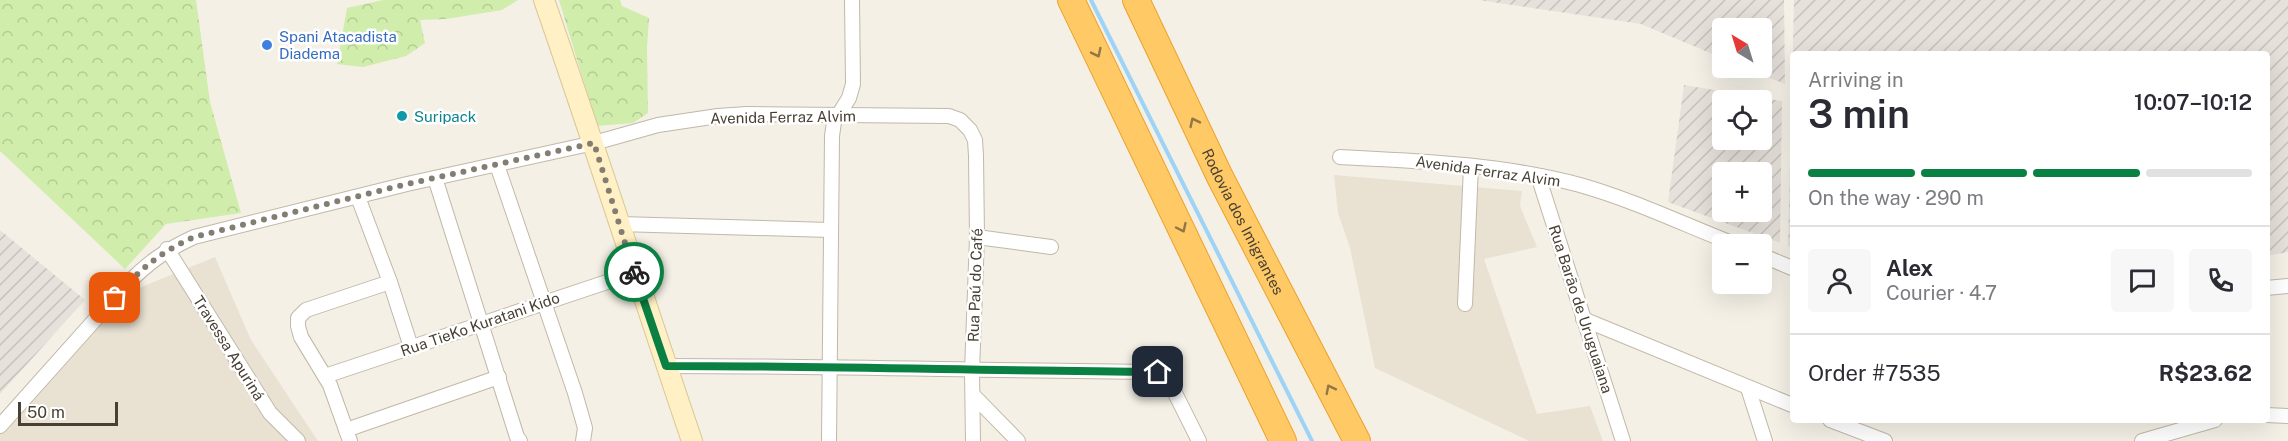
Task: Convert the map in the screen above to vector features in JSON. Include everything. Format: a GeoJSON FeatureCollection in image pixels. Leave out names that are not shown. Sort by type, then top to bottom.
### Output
{"type":"FeatureCollection","features":[{"type":"Feature","properties":{"kind":"highway"},"geometry":{"type":"LineString","coordinates":[[1071,0],[1283,441]]}},
{"type":"Feature","properties":{"kind":"highway","name":"Rodovia dos Imigrantes"},"geometry":{"type":"LineString","coordinates":[[1136,0],[1221,177],[1357,441]]}},
{"type":"Feature","properties":{"kind":"main road"},"geometry":{"type":"LineString","coordinates":[[544,0],[594,143],[634,273],[692,441]]}},
{"type":"Feature","properties":{"kind":"street"},"geometry":{"type":"LineString","coordinates":[[829,441],[832,136],[834,123],[849,98],[853,84],[852,0]]}},
{"type":"Feature","properties":{"kind":"street","name":"Avenida Ferraz Alvim"},"geometry":{"type":"LineString","coordinates":[[0,426],[126,285],[167,249],[194,237],[435,178],[594,143],[658,125],[718,116],[949,116],[960,120],[970,130]]}},
{"type":"Feature","properties":{"kind":"street","name":"Rua Paú do Café"},"geometry":{"type":"LineString","coordinates":[[970,130],[975,140],[977,237],[972,370],[973,440]]}},
{"type":"Feature","properties":{"kind":"street","name":"Avenida Ferraz Alvim"},"geometry":{"type":"LineString","coordinates":[[1340,156],[1471,166],[1541,176],[1623,200],[1712,235]]}},
{"type":"Feature","properties":{"kind":"street"},"geometry":{"type":"LineString","coordinates":[[497,165],[585,428],[583,441]]}},
{"type":"Feature","properties":{"kind":"street"},"geometry":{"type":"LineString","coordinates":[[1465,304],[1471,166]]}},
{"type":"Feature","properties":{"kind":"street","name":"Rua Barão de Uruguaiana"},"geometry":{"type":"LineString","coordinates":[[1541,176],[1541,185],[1623,441]]}},
{"type":"Feature","properties":{"kind":"street"},"geometry":{"type":"LineString","coordinates":[[435,178],[499,377],[515,440]]}},
{"type":"Feature","properties":{"kind":"street"},"geometry":{"type":"LineString","coordinates":[[358,197],[390,282],[411,347]]}},
{"type":"Feature","properties":{"kind":"street"},"geometry":{"type":"LineString","coordinates":[[619,224],[830,230]]}},
{"type":"Feature","properties":{"kind":"street"},"geometry":{"type":"LineString","coordinates":[[977,237],[1050,247]]}},
{"type":"Feature","properties":{"kind":"street","name":"Travessa Apuriná"},"geometry":{"type":"LineString","coordinates":[[167,249],[270,413],[298,441]]}},
{"type":"Feature","properties":{"kind":"street"},"geometry":{"type":"LineString","coordinates":[[1772,260],[1790,267]]}},
{"type":"Feature","properties":{"kind":"street","name":"Rua TieKo Kuratani Kido"},"geometry":{"type":"LineString","coordinates":[[325,376],[634,273]]}},
{"type":"Feature","properties":{"kind":"street"},"geometry":{"type":"LineString","coordinates":[[390,282],[301,313],[298,326],[301,337],[325,376],[348,435],[499,377]]}},
{"type":"Feature","properties":{"kind":"street"},"geometry":{"type":"LineString","coordinates":[[2270,288],[2288,286]]}},
{"type":"Feature","properties":{"kind":"street"},"geometry":{"type":"LineString","coordinates":[[1583,319],[1790,404]]}},
{"type":"Feature","properties":{"kind":"street"},"geometry":{"type":"LineString","coordinates":[[666,366],[830,366],[1158,372],[1168,379],[1199,441]]}},
{"type":"Feature","properties":{"kind":"street"},"geometry":{"type":"LineString","coordinates":[[1748,388],[1765,441]]}},
{"type":"Feature","properties":{"kind":"street"},"geometry":{"type":"LineString","coordinates":[[973,395],[1018,441]]}},
{"type":"Feature","properties":{"kind":"street"},"geometry":{"type":"LineString","coordinates":[[2270,415],[2288,416]]}},
{"type":"Feature","properties":{"kind":"street"},"geometry":{"type":"LineString","coordinates":[[1838,423],[1885,441]]}},
{"type":"Feature","properties":{"kind":"street"},"geometry":{"type":"LineString","coordinates":[[2142,441],[2205,423]]}},
{"type":"Feature","properties":{"kind":"shaded area"},"geometry":{"type":"Polygon","coordinates":[[[1479,0],[1784,0],[1785,84],[1770,78],[1772,78],[1772,18],[1712,18],[1712,54],[1641,24],[1479,0]]]}},
{"type":"Feature","properties":{"kind":"shaded area"},"geometry":{"type":"Polygon","coordinates":[[[1794,0],[2288,0],[2288,252],[2270,255],[2270,51],[1793,51],[1794,0]]]}},
{"type":"Feature","properties":{"kind":"shaded area"},"geometry":{"type":"Polygon","coordinates":[[[1684,85],[1715,90],[1712,90],[1712,150],[1772,150],[1772,99],[1782,101],[1780,243],[1772,240],[1772,234],[1755,234],[1723,222],[1772,222],[1772,162],[1712,162],[1712,218],[1668,202],[1684,85]]]}},
{"type":"Feature","properties":{"kind":"shaded area"},"geometry":{"type":"Polygon","coordinates":[[[1790,164],[1790,247],[1788,246],[1790,164]]]}},
{"type":"Feature","properties":{"kind":"shaded area"},"geometry":{"type":"Polygon","coordinates":[[[1334,175],[1522,191],[1520,206],[1537,247],[1484,259],[1537,414],[1590,406],[1603,441],[1529,441],[1375,368],[1350,248],[1338,213],[1334,175]]]}},
{"type":"Feature","properties":{"kind":"shaded area"},"geometry":{"type":"Polygon","coordinates":[[[0,230],[85,300],[0,394],[0,230]]]}},
{"type":"Feature","properties":{"kind":"shaded area"},"geometry":{"type":"Polygon","coordinates":[[[215,257],[251,340],[318,441],[0,441],[0,433],[134,290],[215,257]]]}},
{"type":"Feature","properties":{"kind":"green space"},"geometry":{"type":"Polygon","coordinates":[[[0,0],[196,0],[210,102],[241,213],[166,224],[125,269],[0,151],[0,0]]]}},
{"type":"Feature","properties":{"kind":"green space"},"geometry":{"type":"Polygon","coordinates":[[[383,0],[518,0],[502,10],[446,19],[420,20],[425,43],[406,56],[363,67],[337,64],[347,8],[383,0]]]}},
{"type":"Feature","properties":{"kind":"green space"},"geometry":{"type":"Polygon","coordinates":[[[559,0],[620,0],[622,6],[649,18],[648,113],[633,123],[597,126],[559,0]]]}},
{"type":"Feature","properties":{"kind":"waterway"},"geometry":{"type":"LineString","coordinates":[[1091,0],[1312,441]]}},
{"type":"Feature","properties":{"kind":"way so far"},"geometry":{"type":"LineString","coordinates":[[115,298],[148,264],[167,249],[194,237],[407,184],[594,143],[634,272]]}},
{"type":"Feature","properties":{"kind":"place","name":"Spani Atacadista Diadema"},"geometry":{"type":"Point","coordinates":[267,45]}},
{"type":"Feature","properties":{"kind":"place","name":"Suripack"},"geometry":{"type":"Point","coordinates":[402,116]}},
{"type":"Feature","properties":{"kind":"route"},"geometry":{"type":"LineString","coordinates":[[634,272],[666,366],[830,366],[1158,372]]}}]}
